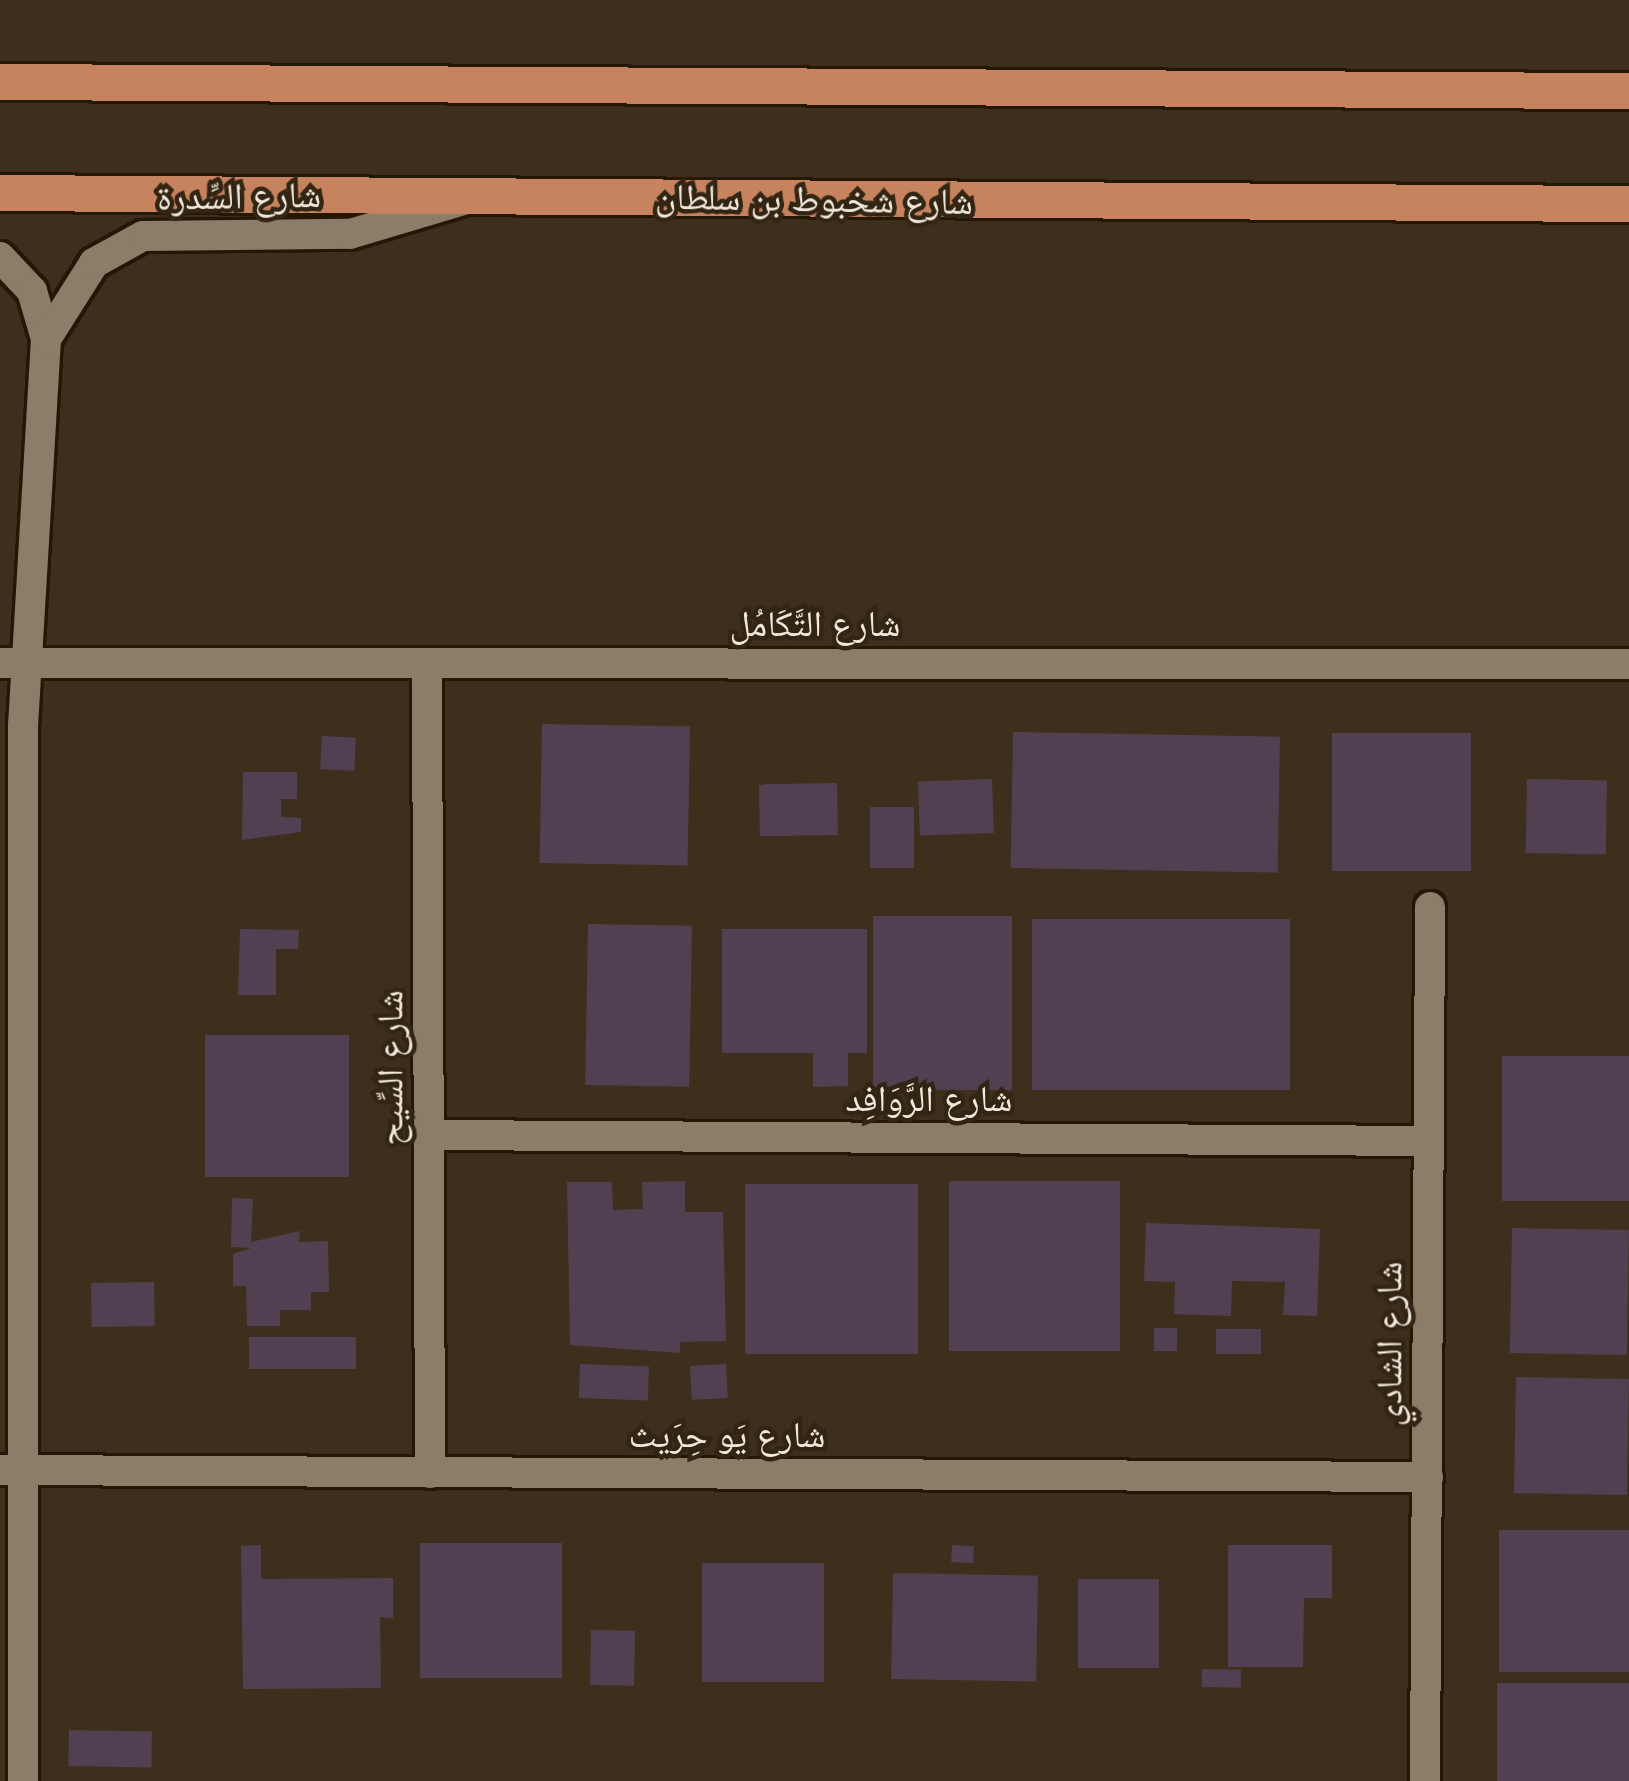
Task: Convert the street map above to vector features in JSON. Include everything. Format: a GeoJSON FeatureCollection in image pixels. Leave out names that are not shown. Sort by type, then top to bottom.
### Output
{"type":"FeatureCollection","features":[{"type":"Feature","properties":{"kind":"main road"},"geometry":{"type":"LineString","coordinates":[[0,82],[1629,91]]}},
{"type":"Feature","properties":{"kind":"main road","name":"شارع شخبوط بن سلطان"},"geometry":{"type":"LineString","coordinates":[[0,193],[1629,204]]}},
{"type":"Feature","properties":{"kind":"street","name":"شارع السِّدرة"},"geometry":{"type":"LineString","coordinates":[[46,339],[94,263],[142,236],[350,234],[436,213],[477,194]]}},
{"type":"Feature","properties":{"kind":"street","name":"شارع السِّدرة"},"geometry":{"type":"LineString","coordinates":[[0,256],[32,292],[46,339],[12,663],[13,1470],[23,1781]]}},
{"type":"Feature","properties":{"kind":"street","name":"شارع السِّيح"},"geometry":{"type":"LineString","coordinates":[[428,662],[430,1473]]}},
{"type":"Feature","properties":{"kind":"street","name":"شارع التَّكَامُل"},"geometry":{"type":"LineString","coordinates":[[12,663],[1629,664]]}},
{"type":"Feature","properties":{"kind":"street","name":"شارع الشادي"},"geometry":{"type":"LineString","coordinates":[[1425,1781],[1430,907]]}},
{"type":"Feature","properties":{"kind":"street","name":"شارع الرَّوَافِد"},"geometry":{"type":"LineString","coordinates":[[429,1136],[1430,1141]]}},
{"type":"Feature","properties":{"kind":"street","name":"شارع يَو حِرَيث"},"geometry":{"type":"LineString","coordinates":[[13,1470],[1428,1477]]}},
{"type":"Feature","properties":{"kind":"building"},"geometry":{"type":"Polygon","coordinates":[[[542,724],[690,727],[688,866],[540,863],[542,724]]]}},
{"type":"Feature","properties":{"kind":"building"},"geometry":{"type":"Polygon","coordinates":[[[1013,732],[1280,737],[1278,873],[1011,868],[1013,732]]]}},
{"type":"Feature","properties":{"kind":"building"},"geometry":{"type":"Polygon","coordinates":[[[1332,733],[1471,733],[1471,871],[1332,871],[1332,733]]]}},
{"type":"Feature","properties":{"kind":"building"},"geometry":{"type":"Polygon","coordinates":[[[322,736],[356,738],[354,771],[320,769],[322,736]]]}},
{"type":"Feature","properties":{"kind":"building"},"geometry":{"type":"Polygon","coordinates":[[[243,772],[297,772],[297,799],[281,799],[281,817],[301,818],[301,832],[242,840],[243,772]]]}},
{"type":"Feature","properties":{"kind":"building"},"geometry":{"type":"Polygon","coordinates":[[[992,779],[994,833],[920,836],[918,782],[992,779]]]}},
{"type":"Feature","properties":{"kind":"building"},"geometry":{"type":"Polygon","coordinates":[[[1527,779],[1607,780],[1606,854],[1526,853],[1527,779]]]}},
{"type":"Feature","properties":{"kind":"building"},"geometry":{"type":"Polygon","coordinates":[[[837,783],[838,835],[760,836],[759,784],[837,783]]]}},
{"type":"Feature","properties":{"kind":"building"},"geometry":{"type":"Polygon","coordinates":[[[870,807],[914,807],[914,868],[870,868],[870,807]]]}},
{"type":"Feature","properties":{"kind":"building"},"geometry":{"type":"Polygon","coordinates":[[[873,916],[1012,916],[1012,1090],[873,1090],[873,916]]]}},
{"type":"Feature","properties":{"kind":"building"},"geometry":{"type":"Polygon","coordinates":[[[1032,919],[1290,919],[1290,1090],[1032,1090],[1032,919]]]}},
{"type":"Feature","properties":{"kind":"building"},"geometry":{"type":"Polygon","coordinates":[[[588,924],[692,926],[689,1087],[585,1085],[588,924]]]}},
{"type":"Feature","properties":{"kind":"building"},"geometry":{"type":"Polygon","coordinates":[[[240,929],[299,930],[298,949],[276,949],[276,995],[238,995],[240,929]]]}},
{"type":"Feature","properties":{"kind":"building"},"geometry":{"type":"Polygon","coordinates":[[[722,929],[867,929],[867,1053],[848,1053],[848,1086],[813,1087],[813,1053],[722,1053],[722,929]]]}},
{"type":"Feature","properties":{"kind":"building"},"geometry":{"type":"Polygon","coordinates":[[[205,1035],[349,1035],[349,1177],[205,1177],[205,1035]]]}},
{"type":"Feature","properties":{"kind":"building"},"geometry":{"type":"Polygon","coordinates":[[[1502,1056],[1629,1056],[1629,1201],[1502,1201],[1502,1056]]]}},
{"type":"Feature","properties":{"kind":"building"},"geometry":{"type":"Polygon","coordinates":[[[685,1181],[685,1212],[723,1212],[726,1341],[680,1342],[680,1353],[570,1345],[567,1182],[612,1182],[613,1210],[643,1209],[642,1182],[685,1181]]]}},
{"type":"Feature","properties":{"kind":"building"},"geometry":{"type":"Polygon","coordinates":[[[949,1181],[1120,1181],[1120,1351],[949,1351],[949,1181]]]}},
{"type":"Feature","properties":{"kind":"building"},"geometry":{"type":"Polygon","coordinates":[[[745,1184],[918,1184],[918,1354],[745,1354],[745,1184]]]}},
{"type":"Feature","properties":{"kind":"building"},"geometry":{"type":"Polygon","coordinates":[[[232,1198],[253,1199],[251,1242],[300,1231],[299,1242],[328,1241],[329,1292],[311,1292],[311,1310],[280,1310],[280,1326],[247,1326],[246,1286],[233,1286],[233,1254],[251,1248],[231,1247],[232,1198]]]}},
{"type":"Feature","properties":{"kind":"building"},"geometry":{"type":"Polygon","coordinates":[[[1146,1223],[1320,1229],[1317,1316],[1283,1315],[1285,1282],[1232,1281],[1231,1316],[1174,1314],[1175,1282],[1144,1281],[1146,1223]]]}},
{"type":"Feature","properties":{"kind":"building"},"geometry":{"type":"Polygon","coordinates":[[[1512,1228],[1629,1230],[1627,1355],[1510,1353],[1512,1228]]]}},
{"type":"Feature","properties":{"kind":"building"},"geometry":{"type":"Polygon","coordinates":[[[154,1282],[155,1326],[92,1327],[91,1283],[154,1282]]]}},
{"type":"Feature","properties":{"kind":"building"},"geometry":{"type":"Polygon","coordinates":[[[1154,1328],[1177,1328],[1177,1351],[1154,1351],[1154,1328]]]}},
{"type":"Feature","properties":{"kind":"building"},"geometry":{"type":"Polygon","coordinates":[[[1216,1329],[1261,1329],[1261,1354],[1216,1354],[1216,1329]]]}},
{"type":"Feature","properties":{"kind":"building"},"geometry":{"type":"Polygon","coordinates":[[[249,1337],[356,1337],[356,1369],[249,1369],[249,1337]]]}},
{"type":"Feature","properties":{"kind":"building"},"geometry":{"type":"Polygon","coordinates":[[[580,1364],[649,1366],[648,1400],[579,1398],[580,1364]]]}},
{"type":"Feature","properties":{"kind":"building"},"geometry":{"type":"Polygon","coordinates":[[[726,1364],[728,1398],[692,1400],[690,1366],[726,1364]]]}},
{"type":"Feature","properties":{"kind":"building"},"geometry":{"type":"Polygon","coordinates":[[[1516,1377],[1629,1379],[1627,1495],[1514,1493],[1516,1377]]]}},
{"type":"Feature","properties":{"kind":"building"},"geometry":{"type":"Polygon","coordinates":[[[1499,1530],[1629,1530],[1629,1672],[1499,1672],[1499,1530]]]}},
{"type":"Feature","properties":{"kind":"building"},"geometry":{"type":"Polygon","coordinates":[[[420,1543],[562,1543],[562,1678],[420,1678],[420,1543]]]}},
{"type":"Feature","properties":{"kind":"building"},"geometry":{"type":"Polygon","coordinates":[[[261,1545],[261,1579],[393,1578],[393,1618],[380,1617],[381,1688],[243,1689],[241,1546],[261,1545]]]}},
{"type":"Feature","properties":{"kind":"building"},"geometry":{"type":"Polygon","coordinates":[[[952,1545],[974,1546],[973,1563],[951,1562],[952,1545]]]}},
{"type":"Feature","properties":{"kind":"building"},"geometry":{"type":"Polygon","coordinates":[[[1228,1545],[1332,1545],[1332,1598],[1304,1598],[1303,1667],[1228,1667],[1228,1545]]]}},
{"type":"Feature","properties":{"kind":"building"},"geometry":{"type":"Polygon","coordinates":[[[702,1563],[824,1563],[824,1682],[702,1682],[702,1563]]]}},
{"type":"Feature","properties":{"kind":"building"},"geometry":{"type":"Polygon","coordinates":[[[893,1573],[1038,1576],[1036,1682],[891,1679],[893,1573]]]}},
{"type":"Feature","properties":{"kind":"building"},"geometry":{"type":"Polygon","coordinates":[[[1078,1579],[1159,1579],[1159,1668],[1078,1668],[1078,1579]]]}},
{"type":"Feature","properties":{"kind":"building"},"geometry":{"type":"Polygon","coordinates":[[[591,1630],[635,1631],[634,1686],[590,1685],[591,1630]]]}},
{"type":"Feature","properties":{"kind":"building"},"geometry":{"type":"Polygon","coordinates":[[[1202,1669],[1241,1670],[1241,1688],[1202,1687],[1202,1669]]]}},
{"type":"Feature","properties":{"kind":"building"},"geometry":{"type":"Polygon","coordinates":[[[1497,1683],[1629,1683],[1629,1781],[1497,1781],[1497,1683]]]}},
{"type":"Feature","properties":{"kind":"building"},"geometry":{"type":"Polygon","coordinates":[[[69,1730],[152,1731],[151,1767],[68,1766],[69,1730]]]}}]}
